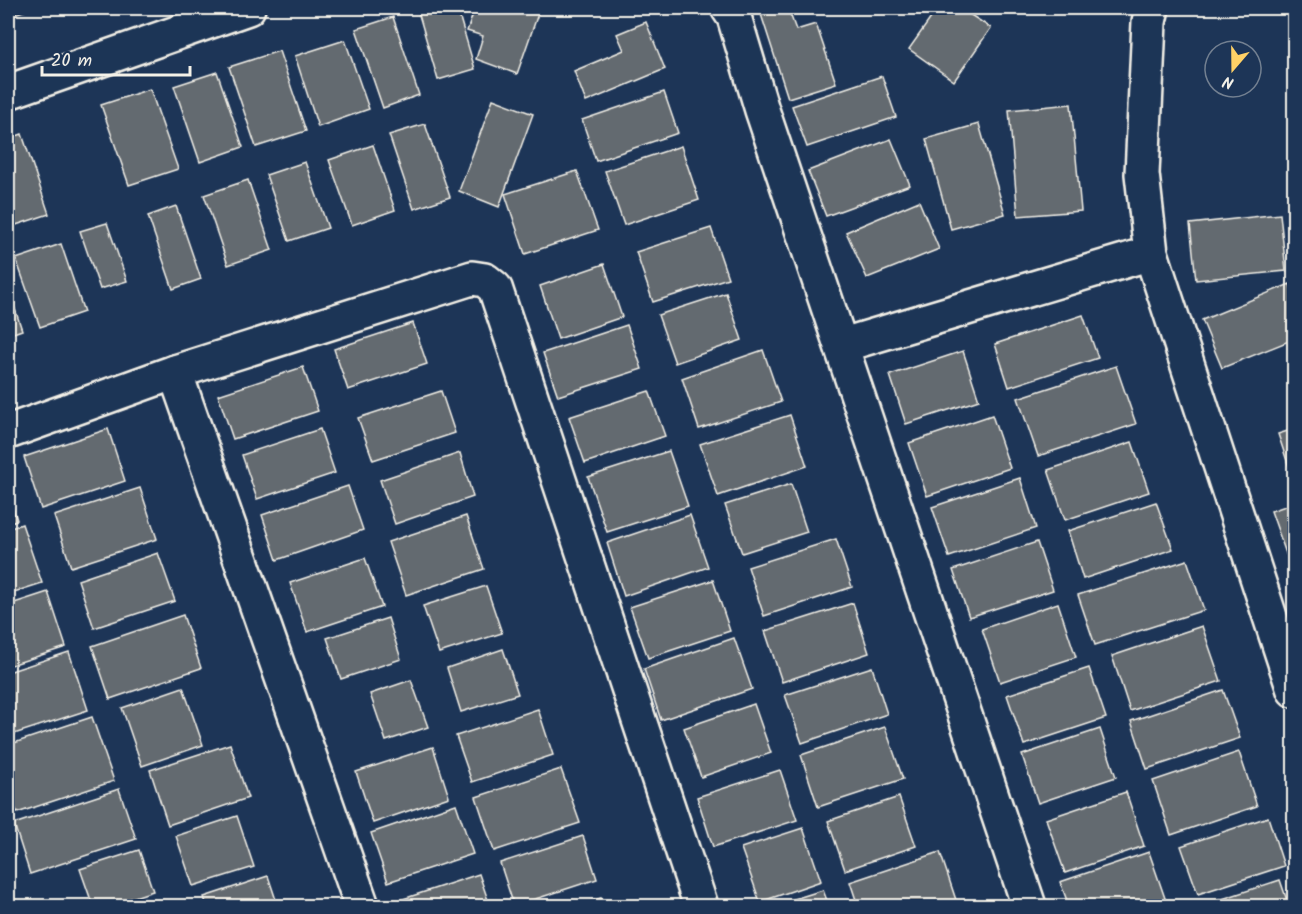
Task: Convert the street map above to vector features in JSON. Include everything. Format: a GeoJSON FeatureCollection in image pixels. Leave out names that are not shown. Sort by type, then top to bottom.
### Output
{"type":"FeatureCollection","features":[{"type":"Feature","properties":{"kind":"street"},"geometry":{"type":"LineString","coordinates":[[8,92],[248,8]]}},
{"type":"Feature","properties":{"kind":"street"},"geometry":{"type":"LineString","coordinates":[[728,8],[734,17],[762,110],[843,345],[1029,906]]}},
{"type":"Feature","properties":{"kind":"street"},"geometry":{"type":"LineString","coordinates":[[1152,8],[1149,22],[1142,174],[1151,253],[1294,690]]}},
{"type":"Feature","properties":{"kind":"street"},"geometry":{"type":"LineString","coordinates":[[843,345],[1151,253]]}},
{"type":"Feature","properties":{"kind":"street"},"geometry":{"type":"LineString","coordinates":[[8,432],[175,372],[472,278],[480,278],[490,283],[495,288],[700,906]]}},
{"type":"Feature","properties":{"kind":"street"},"geometry":{"type":"LineString","coordinates":[[175,372],[362,906]]}},
{"type":"Feature","properties":{"kind":"building"},"geometry":{"type":"Polygon","coordinates":[[[8,8],[33,8],[8,16],[8,8]]]}},
{"type":"Feature","properties":{"kind":"building"},"geometry":{"type":"Polygon","coordinates":[[[417,8],[457,8],[475,69],[438,80],[417,8]]]}},
{"type":"Feature","properties":{"kind":"building"},"geometry":{"type":"Polygon","coordinates":[[[475,8],[540,8],[517,74],[476,59],[483,36],[467,31],[475,8]]]}},
{"type":"Feature","properties":{"kind":"building"},"geometry":{"type":"Polygon","coordinates":[[[759,8],[788,8],[796,30],[816,24],[836,83],[788,98],[759,8]]]}},
{"type":"Feature","properties":{"kind":"building"},"geometry":{"type":"Polygon","coordinates":[[[938,8],[960,8],[991,28],[954,81],[909,49],[938,8]]]}},
{"type":"Feature","properties":{"kind":"building"},"geometry":{"type":"Polygon","coordinates":[[[393,17],[419,95],[383,108],[356,29],[393,17]]]}},
{"type":"Feature","properties":{"kind":"building"},"geometry":{"type":"Polygon","coordinates":[[[646,22],[665,69],[586,102],[574,71],[624,50],[617,34],[646,22]]]}},
{"type":"Feature","properties":{"kind":"building"},"geometry":{"type":"Polygon","coordinates":[[[345,40],[369,109],[318,127],[295,56],[345,40]]]}},
{"type":"Feature","properties":{"kind":"building"},"geometry":{"type":"Polygon","coordinates":[[[279,51],[306,131],[256,147],[229,67],[279,51]]]}},
{"type":"Feature","properties":{"kind":"building"},"geometry":{"type":"Polygon","coordinates":[[[217,72],[243,147],[200,162],[174,86],[217,72]]]}},
{"type":"Feature","properties":{"kind":"building"},"geometry":{"type":"Polygon","coordinates":[[[882,76],[896,117],[807,147],[792,106],[882,76]]]}},
{"type":"Feature","properties":{"kind":"building"},"geometry":{"type":"Polygon","coordinates":[[[150,89],[178,169],[129,185],[101,105],[150,89]]]}},
{"type":"Feature","properties":{"kind":"building"},"geometry":{"type":"Polygon","coordinates":[[[664,92],[678,133],[596,161],[582,120],[664,92]]]}},
{"type":"Feature","properties":{"kind":"building"},"geometry":{"type":"Polygon","coordinates":[[[493,99],[533,114],[499,207],[459,191],[493,99]]]}},
{"type":"Feature","properties":{"kind":"building"},"geometry":{"type":"Polygon","coordinates":[[[1071,104],[1081,211],[1018,216],[1009,110],[1071,104]]]}},
{"type":"Feature","properties":{"kind":"building"},"geometry":{"type":"Polygon","coordinates":[[[425,124],[450,197],[414,209],[389,135],[425,124]]]}},
{"type":"Feature","properties":{"kind":"building"},"geometry":{"type":"Polygon","coordinates":[[[979,124],[1005,214],[951,229],[926,139],[979,124]]]}},
{"type":"Feature","properties":{"kind":"building"},"geometry":{"type":"Polygon","coordinates":[[[22,134],[49,214],[13,226],[8,211],[8,139],[22,134]]]}},
{"type":"Feature","properties":{"kind":"building"},"geometry":{"type":"Polygon","coordinates":[[[891,139],[910,185],[826,216],[808,171],[891,139]]]}},
{"type":"Feature","properties":{"kind":"building"},"geometry":{"type":"Polygon","coordinates":[[[373,145],[395,210],[352,225],[329,160],[373,145]]]}},
{"type":"Feature","properties":{"kind":"building"},"geometry":{"type":"Polygon","coordinates":[[[681,146],[699,200],[624,225],[605,171],[681,146]]]}},
{"type":"Feature","properties":{"kind":"building"},"geometry":{"type":"Polygon","coordinates":[[[305,162],[328,228],[289,241],[266,175],[305,162]]]}},
{"type":"Feature","properties":{"kind":"building"},"geometry":{"type":"Polygon","coordinates":[[[577,171],[598,230],[525,254],[505,194],[577,171]]]}},
{"type":"Feature","properties":{"kind":"building"},"geometry":{"type":"Polygon","coordinates":[[[248,180],[272,250],[228,265],[204,195],[248,180]]]}},
{"type":"Feature","properties":{"kind":"building"},"geometry":{"type":"Polygon","coordinates":[[[919,201],[939,249],[867,278],[846,232],[919,201]]]}},
{"type":"Feature","properties":{"kind":"building"},"geometry":{"type":"Polygon","coordinates":[[[176,206],[201,279],[173,289],[148,216],[176,206]]]}},
{"type":"Feature","properties":{"kind":"building"},"geometry":{"type":"Polygon","coordinates":[[[1280,214],[1286,271],[1196,280],[1190,224],[1280,214]]]}},
{"type":"Feature","properties":{"kind":"building"},"geometry":{"type":"Polygon","coordinates":[[[107,223],[127,281],[100,289],[80,231],[107,223]]]}},
{"type":"Feature","properties":{"kind":"building"},"geometry":{"type":"Polygon","coordinates":[[[711,228],[728,278],[653,302],[636,252],[711,228]]]}},
{"type":"Feature","properties":{"kind":"building"},"geometry":{"type":"Polygon","coordinates":[[[61,244],[84,312],[40,327],[16,259],[61,244]]]}},
{"type":"Feature","properties":{"kind":"building"},"geometry":{"type":"Polygon","coordinates":[[[604,264],[622,317],[558,339],[540,286],[604,264]]]}},
{"type":"Feature","properties":{"kind":"building"},"geometry":{"type":"Polygon","coordinates":[[[1290,284],[1294,296],[1294,339],[1222,368],[1202,320],[1290,284]]]}},
{"type":"Feature","properties":{"kind":"building"},"geometry":{"type":"Polygon","coordinates":[[[8,288],[22,330],[8,335],[8,288]]]}},
{"type":"Feature","properties":{"kind":"building"},"geometry":{"type":"Polygon","coordinates":[[[726,293],[742,340],[675,363],[658,315],[726,293]]]}},
{"type":"Feature","properties":{"kind":"building"},"geometry":{"type":"Polygon","coordinates":[[[1083,315],[1098,358],[1009,387],[995,344],[1083,315]]]}},
{"type":"Feature","properties":{"kind":"building"},"geometry":{"type":"Polygon","coordinates":[[[413,323],[427,364],[348,390],[334,349],[413,323]]]}},
{"type":"Feature","properties":{"kind":"building"},"geometry":{"type":"Polygon","coordinates":[[[627,325],[642,369],[558,396],[543,353],[627,325]]]}},
{"type":"Feature","properties":{"kind":"building"},"geometry":{"type":"Polygon","coordinates":[[[763,350],[781,402],[699,429],[682,378],[763,350]]]}},
{"type":"Feature","properties":{"kind":"building"},"geometry":{"type":"Polygon","coordinates":[[[963,351],[979,400],[906,424],[890,375],[963,351]]]}},
{"type":"Feature","properties":{"kind":"building"},"geometry":{"type":"Polygon","coordinates":[[[1116,366],[1136,424],[1038,456],[1018,398],[1116,366]]]}},
{"type":"Feature","properties":{"kind":"building"},"geometry":{"type":"Polygon","coordinates":[[[303,367],[318,411],[233,439],[218,395],[303,367]]]}},
{"type":"Feature","properties":{"kind":"building"},"geometry":{"type":"Polygon","coordinates":[[[441,391],[455,433],[373,460],[358,418],[441,391]]]}},
{"type":"Feature","properties":{"kind":"building"},"geometry":{"type":"Polygon","coordinates":[[[649,391],[665,436],[585,463],[569,417],[649,391]]]}},
{"type":"Feature","properties":{"kind":"building"},"geometry":{"type":"Polygon","coordinates":[[[790,415],[807,466],[718,496],[700,444],[790,415]]]}},
{"type":"Feature","properties":{"kind":"building"},"geometry":{"type":"Polygon","coordinates":[[[992,415],[1010,468],[927,496],[909,443],[992,415]]]}},
{"type":"Feature","properties":{"kind":"building"},"geometry":{"type":"Polygon","coordinates":[[[108,429],[125,481],[41,509],[24,457],[108,429]]]}},
{"type":"Feature","properties":{"kind":"building"},"geometry":{"type":"Polygon","coordinates":[[[320,429],[335,473],[257,499],[242,455],[320,429]]]}},
{"type":"Feature","properties":{"kind":"building"},"geometry":{"type":"Polygon","coordinates":[[[1294,429],[1294,475],[1292,476],[1278,434],[1294,429]]]}},
{"type":"Feature","properties":{"kind":"building"},"geometry":{"type":"Polygon","coordinates":[[[1132,442],[1149,492],[1065,520],[1048,470],[1132,442]]]}},
{"type":"Feature","properties":{"kind":"building"},"geometry":{"type":"Polygon","coordinates":[[[669,451],[688,506],[607,532],[588,477],[669,451]]]}},
{"type":"Feature","properties":{"kind":"building"},"geometry":{"type":"Polygon","coordinates":[[[460,453],[473,497],[395,524],[380,480],[460,453]]]}},
{"type":"Feature","properties":{"kind":"building"},"geometry":{"type":"Polygon","coordinates":[[[1020,478],[1036,528],[949,557],[932,507],[1020,478]]]}},
{"type":"Feature","properties":{"kind":"building"},"geometry":{"type":"Polygon","coordinates":[[[791,484],[807,532],[742,553],[725,505],[791,484]]]}},
{"type":"Feature","properties":{"kind":"building"},"geometry":{"type":"Polygon","coordinates":[[[348,486],[363,530],[277,560],[262,515],[348,486]]]}},
{"type":"Feature","properties":{"kind":"building"},"geometry":{"type":"Polygon","coordinates":[[[140,488],[157,539],[71,567],[54,516],[140,488]]]}},
{"type":"Feature","properties":{"kind":"building"},"geometry":{"type":"Polygon","coordinates":[[[8,493],[17,520],[8,523],[8,493]]]}},
{"type":"Feature","properties":{"kind":"building"},"geometry":{"type":"Polygon","coordinates":[[[1156,502],[1173,549],[1083,579],[1068,531],[1156,502]]]}},
{"type":"Feature","properties":{"kind":"building"},"geometry":{"type":"Polygon","coordinates":[[[1294,503],[1294,560],[1289,562],[1271,511],[1294,503]]]}},
{"type":"Feature","properties":{"kind":"building"},"geometry":{"type":"Polygon","coordinates":[[[690,515],[708,567],[624,596],[607,543],[690,515]]]}},
{"type":"Feature","properties":{"kind":"building"},"geometry":{"type":"Polygon","coordinates":[[[466,516],[484,569],[406,595],[388,542],[466,516]]]}},
{"type":"Feature","properties":{"kind":"building"},"geometry":{"type":"Polygon","coordinates":[[[22,524],[42,583],[8,594],[8,529],[22,524]]]}},
{"type":"Feature","properties":{"kind":"building"},"geometry":{"type":"Polygon","coordinates":[[[836,539],[852,587],[764,616],[748,567],[836,539]]]}},
{"type":"Feature","properties":{"kind":"building"},"geometry":{"type":"Polygon","coordinates":[[[1037,542],[1053,590],[969,617],[953,570],[1037,542]]]}},
{"type":"Feature","properties":{"kind":"building"},"geometry":{"type":"Polygon","coordinates":[[[158,553],[175,601],[94,628],[78,580],[158,553]]]}},
{"type":"Feature","properties":{"kind":"building"},"geometry":{"type":"Polygon","coordinates":[[[365,558],[382,607],[307,632],[290,583],[365,558]]]}},
{"type":"Feature","properties":{"kind":"building"},"geometry":{"type":"Polygon","coordinates":[[[1187,560],[1204,610],[1095,645],[1078,595],[1187,560]]]}},
{"type":"Feature","properties":{"kind":"building"},"geometry":{"type":"Polygon","coordinates":[[[1294,578],[1294,600],[1288,581],[1294,578]]]}},
{"type":"Feature","properties":{"kind":"building"},"geometry":{"type":"Polygon","coordinates":[[[713,580],[730,631],[648,658],[630,607],[713,580]]]}},
{"type":"Feature","properties":{"kind":"building"},"geometry":{"type":"Polygon","coordinates":[[[486,586],[502,633],[439,653],[423,606],[486,586]]]}},
{"type":"Feature","properties":{"kind":"building"},"geometry":{"type":"Polygon","coordinates":[[[48,592],[66,647],[8,666],[8,605],[48,592]]]}},
{"type":"Feature","properties":{"kind":"building"},"geometry":{"type":"Polygon","coordinates":[[[853,603],[869,653],[782,682],[765,631],[853,603]]]}},
{"type":"Feature","properties":{"kind":"building"},"geometry":{"type":"Polygon","coordinates":[[[1058,603],[1076,657],[1000,682],[982,629],[1058,603]]]}},
{"type":"Feature","properties":{"kind":"building"},"geometry":{"type":"Polygon","coordinates":[[[183,615],[201,668],[110,699],[92,646],[183,615]]]}},
{"type":"Feature","properties":{"kind":"building"},"geometry":{"type":"Polygon","coordinates":[[[388,618],[401,659],[341,679],[327,638],[388,618]]]}},
{"type":"Feature","properties":{"kind":"building"},"geometry":{"type":"Polygon","coordinates":[[[1202,626],[1221,681],[1130,711],[1112,656],[1202,626]]]}},
{"type":"Feature","properties":{"kind":"building"},"geometry":{"type":"Polygon","coordinates":[[[734,638],[752,689],[661,720],[644,669],[734,638]]]}},
{"type":"Feature","properties":{"kind":"building"},"geometry":{"type":"Polygon","coordinates":[[[503,649],[518,694],[461,712],[447,668],[503,649]]]}},
{"type":"Feature","properties":{"kind":"building"},"geometry":{"type":"Polygon","coordinates":[[[69,652],[88,710],[8,736],[8,672],[69,652]]]}},
{"type":"Feature","properties":{"kind":"building"},"geometry":{"type":"Polygon","coordinates":[[[872,667],[887,714],[802,743],[785,695],[872,667]]]}},
{"type":"Feature","properties":{"kind":"building"},"geometry":{"type":"Polygon","coordinates":[[[1089,668],[1106,718],[1024,745],[1007,695],[1089,668]]]}},
{"type":"Feature","properties":{"kind":"building"},"geometry":{"type":"Polygon","coordinates":[[[411,680],[428,727],[386,741],[370,694],[411,680]]]}},
{"type":"Feature","properties":{"kind":"building"},"geometry":{"type":"Polygon","coordinates":[[[183,687],[203,745],[142,766],[122,708],[183,687]]]}},
{"type":"Feature","properties":{"kind":"building"},"geometry":{"type":"Polygon","coordinates":[[[1223,690],[1240,738],[1147,769],[1131,721],[1223,690]]]}},
{"type":"Feature","properties":{"kind":"building"},"geometry":{"type":"Polygon","coordinates":[[[754,704],[771,753],[701,777],[684,728],[754,704]]]}},
{"type":"Feature","properties":{"kind":"building"},"geometry":{"type":"Polygon","coordinates":[[[538,709],[553,755],[472,782],[456,736],[538,709]]]}},
{"type":"Feature","properties":{"kind":"building"},"geometry":{"type":"Polygon","coordinates":[[[92,717],[114,781],[17,813],[8,786],[8,745],[92,717]]]}},
{"type":"Feature","properties":{"kind":"building"},"geometry":{"type":"Polygon","coordinates":[[[885,727],[903,779],[818,807],[801,755],[885,727]]]}},
{"type":"Feature","properties":{"kind":"building"},"geometry":{"type":"Polygon","coordinates":[[[1100,729],[1116,777],[1038,803],[1022,755],[1100,729]]]}},
{"type":"Feature","properties":{"kind":"building"},"geometry":{"type":"Polygon","coordinates":[[[230,744],[248,798],[168,825],[150,770],[230,744]]]}},
{"type":"Feature","properties":{"kind":"building"},"geometry":{"type":"Polygon","coordinates":[[[433,747],[449,797],[373,823],[356,772],[433,747]]]}},
{"type":"Feature","properties":{"kind":"building"},"geometry":{"type":"Polygon","coordinates":[[[1239,752],[1257,806],[1171,835],[1153,781],[1239,752]]]}},
{"type":"Feature","properties":{"kind":"building"},"geometry":{"type":"Polygon","coordinates":[[[561,769],[580,823],[494,851],[476,797],[561,769]]]}},
{"type":"Feature","properties":{"kind":"building"},"geometry":{"type":"Polygon","coordinates":[[[780,770],[797,820],[713,847],[697,797],[780,770]]]}},
{"type":"Feature","properties":{"kind":"building"},"geometry":{"type":"Polygon","coordinates":[[[119,789],[136,839],[30,874],[14,824],[119,789]]]}},
{"type":"Feature","properties":{"kind":"building"},"geometry":{"type":"Polygon","coordinates":[[[1126,792],[1144,846],[1065,873],[1046,819],[1126,792]]]}},
{"type":"Feature","properties":{"kind":"building"},"geometry":{"type":"Polygon","coordinates":[[[899,797],[916,846],[845,870],[828,821],[899,797]]]}},
{"type":"Feature","properties":{"kind":"building"},"geometry":{"type":"Polygon","coordinates":[[[456,804],[473,854],[388,882],[371,833],[456,804]]]}},
{"type":"Feature","properties":{"kind":"building"},"geometry":{"type":"Polygon","coordinates":[[[237,816],[254,867],[193,886],[176,836],[237,816]]]}},
{"type":"Feature","properties":{"kind":"building"},"geometry":{"type":"Polygon","coordinates":[[[1268,817],[1284,866],[1198,894],[1181,846],[1268,817]]]}},
{"type":"Feature","properties":{"kind":"building"},"geometry":{"type":"Polygon","coordinates":[[[803,828],[821,881],[760,902],[741,848],[803,828]]]}},
{"type":"Feature","properties":{"kind":"building"},"geometry":{"type":"Polygon","coordinates":[[[583,836],[597,879],[514,906],[500,863],[583,836]]]}},
{"type":"Feature","properties":{"kind":"building"},"geometry":{"type":"Polygon","coordinates":[[[139,850],[153,891],[107,906],[93,906],[80,869],[139,850]]]}},
{"type":"Feature","properties":{"kind":"building"},"geometry":{"type":"Polygon","coordinates":[[[940,852],[958,906],[858,906],[850,882],[940,852]]]}},
{"type":"Feature","properties":{"kind":"building"},"geometry":{"type":"Polygon","coordinates":[[[1149,852],[1167,904],[1069,906],[1060,882],[1149,852]]]}},
{"type":"Feature","properties":{"kind":"building"},"geometry":{"type":"Polygon","coordinates":[[[479,874],[490,906],[402,906],[400,900],[479,874]]]}},
{"type":"Feature","properties":{"kind":"building"},"geometry":{"type":"Polygon","coordinates":[[[268,876],[278,906],[207,906],[204,897],[268,876]]]}},
{"type":"Feature","properties":{"kind":"building"},"geometry":{"type":"Polygon","coordinates":[[[1280,880],[1289,906],[1201,906],[1280,880]]]}},
{"type":"Feature","properties":{"kind":"building"},"geometry":{"type":"Polygon","coordinates":[[[823,890],[829,906],[772,906],[823,890]]]}},
{"type":"Feature","properties":{"kind":"building"},"geometry":{"type":"Polygon","coordinates":[[[601,898],[604,906],[576,906],[601,898]]]}}]}
